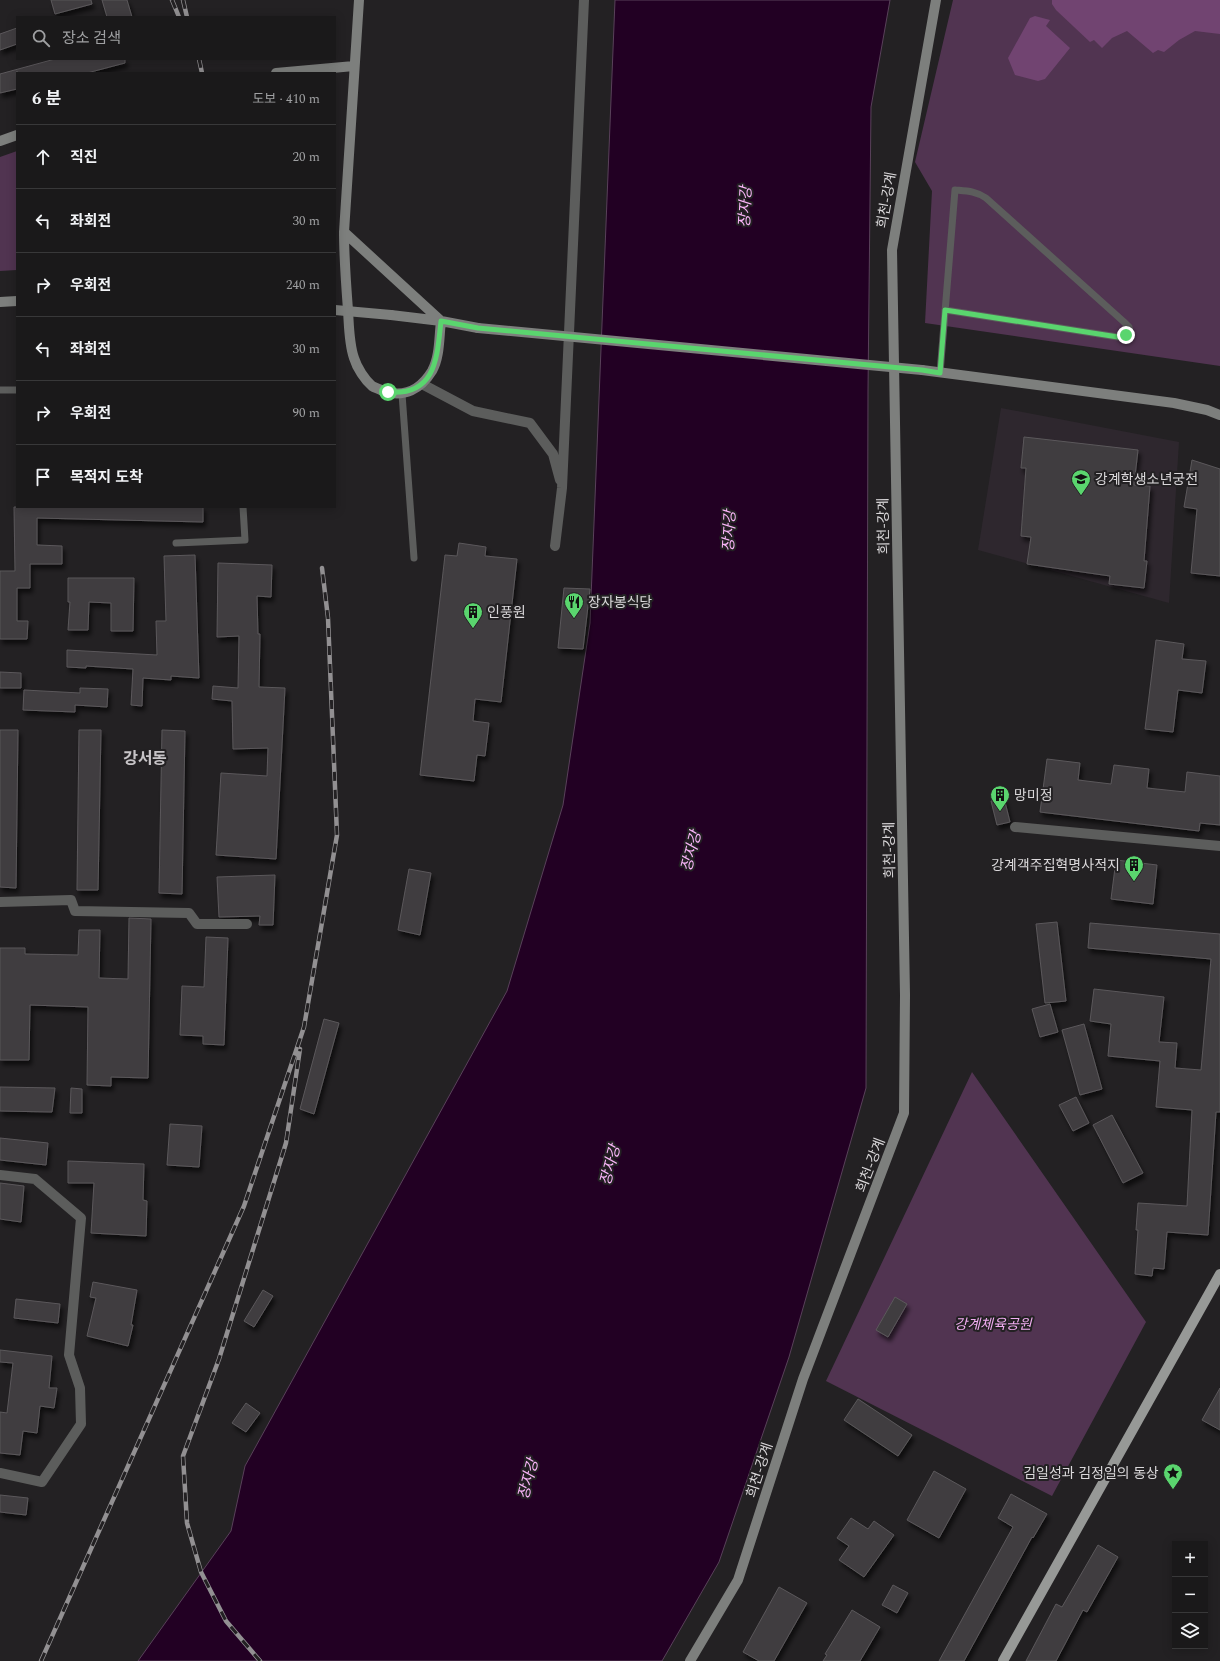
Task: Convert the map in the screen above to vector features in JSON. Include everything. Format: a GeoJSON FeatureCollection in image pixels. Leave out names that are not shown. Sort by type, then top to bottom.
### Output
{"type":"FeatureCollection","features":[{"type":"Feature","properties":{"kind":"main road"},"geometry":{"type":"LineString","coordinates":[[359,0],[344,232],[344,258],[350,336],[354,358],[361,372],[373,387],[388,392],[402,394],[413,391],[422,384],[432,370],[438,354],[441,321]]}},
{"type":"Feature","properties":{"kind":"main road","name":"희천-강계"},"geometry":{"type":"LineString","coordinates":[[690,1661],[738,1580],[803,1379],[904,1113],[905,987],[892,250],[936,0]]}},
{"type":"Feature","properties":{"kind":"main road"},"geometry":{"type":"LineString","coordinates":[[287,72],[354,66]]}},
{"type":"Feature","properties":{"kind":"main road"},"geometry":{"type":"LineString","coordinates":[[0,141],[16,135]]}},
{"type":"Feature","properties":{"kind":"main road"},"geometry":{"type":"LineString","coordinates":[[344,232],[441,321]]}},
{"type":"Feature","properties":{"kind":"main road"},"geometry":{"type":"LineString","coordinates":[[0,302],[16,301]]}},
{"type":"Feature","properties":{"kind":"main road"},"geometry":{"type":"LineString","coordinates":[[336,310],[441,321],[478,328],[922,370],[1174,403],[1207,410],[1220,415]]}},
{"type":"Feature","properties":{"kind":"main road"},"geometry":{"type":"LineString","coordinates":[[1003,1661],[1220,1274]]}},
{"type":"Feature","properties":{"kind":"street"},"geometry":{"type":"LineString","coordinates":[[555,546],[562,488],[584,0]]}},
{"type":"Feature","properties":{"kind":"street"},"geometry":{"type":"LineString","coordinates":[[422,384],[473,411],[530,423],[552,454],[562,488]]}},
{"type":"Feature","properties":{"kind":"street"},"geometry":{"type":"LineString","coordinates":[[1015,827],[1220,846]]}},
{"type":"Feature","properties":{"kind":"street"},"geometry":{"type":"LineString","coordinates":[[0,902],[71,900],[75,911],[189,913],[197,924],[247,924]]}},
{"type":"Feature","properties":{"kind":"street"},"geometry":{"type":"LineString","coordinates":[[0,1175],[35,1179],[81,1218],[69,1355],[80,1388],[81,1424],[42,1482],[0,1473]]}},
{"type":"Feature","properties":{"kind":"lane"},"geometry":{"type":"LineString","coordinates":[[940,373],[945,310],[955,190],[979,193],[986,198],[1124,322],[1129,327],[1130,332],[1126,335],[1118,337],[945,310]]}},
{"type":"Feature","properties":{"kind":"lane"},"geometry":{"type":"LineString","coordinates":[[0,390],[16,390]]}},
{"type":"Feature","properties":{"kind":"lane"},"geometry":{"type":"LineString","coordinates":[[402,394],[414,558]]}},
{"type":"Feature","properties":{"kind":"lane"},"geometry":{"type":"LineString","coordinates":[[176,543],[245,540],[243,508]]}},
{"type":"Feature","properties":{"kind":"shaded area"},"geometry":{"type":"Polygon","coordinates":[[[1052,0],[1220,0],[1220,34],[1195,31],[1179,40],[1164,52],[1158,50],[1153,53],[1127,31],[1112,38],[1102,48],[1094,40],[1090,42],[1056,10],[1052,4],[1052,0]]]}},
{"type":"Feature","properties":{"kind":"shaded area"},"geometry":{"type":"Polygon","coordinates":[[[1035,16],[1050,20],[1046,26],[1070,48],[1045,79],[1038,81],[1015,75],[1008,58],[1030,18],[1035,16]]]}},
{"type":"Feature","properties":{"kind":"shaded area","name":"강계학생소년궁전"},"geometry":{"type":"Polygon","coordinates":[[[1001,408],[1179,442],[1169,603],[978,550],[1001,408]]]}},
{"type":"Feature","properties":{"kind":"green space"},"geometry":{"type":"Polygon","coordinates":[[[953,0],[1220,0],[1220,366],[925,323],[932,191],[915,162],[953,0]]]}},
{"type":"Feature","properties":{"kind":"green space"},"geometry":{"type":"Polygon","coordinates":[[[16,151],[16,270],[0,271],[0,157],[16,151]]]}},
{"type":"Feature","properties":{"kind":"green space","name":"강계체육공원"},"geometry":{"type":"Polygon","coordinates":[[[972,1072],[1146,1322],[1052,1496],[826,1381],[972,1072]]]}},
{"type":"Feature","properties":{"kind":"water","name":"장자강"},"geometry":{"type":"Polygon","coordinates":[[[615,0],[890,0],[871,107],[868,391],[866,1088],[789,1357],[719,1562],[662,1661],[138,1661],[231,1531],[245,1466],[507,991],[563,805],[590,623],[615,0]]]}},
{"type":"Feature","properties":{"kind":"building"},"geometry":{"type":"Polygon","coordinates":[[[51,0],[91,0],[92,4],[55,14],[51,0]]]}},
{"type":"Feature","properties":{"kind":"building"},"geometry":{"type":"Polygon","coordinates":[[[102,0],[127,0],[132,16],[107,16],[102,0]]]}},
{"type":"Feature","properties":{"kind":"building"},"geometry":{"type":"Polygon","coordinates":[[[16,28],[16,44],[0,50],[0,34],[16,28]]]}},
{"type":"Feature","properties":{"kind":"building"},"geometry":{"type":"Polygon","coordinates":[[[51,60],[125,60],[125,63],[91,72],[16,72],[16,89],[0,93],[0,74],[51,60]]]}},
{"type":"Feature","properties":{"kind":"building"},"geometry":{"type":"Polygon","coordinates":[[[1024,437],[1138,450],[1134,485],[1150,486],[1144,561],[1147,561],[1144,588],[1109,584],[1110,576],[1027,564],[1031,537],[1021,536],[1026,468],[1021,468],[1024,437]]]}},
{"type":"Feature","properties":{"kind":"building"},"geometry":{"type":"Polygon","coordinates":[[[1192,460],[1220,469],[1220,576],[1191,573],[1197,509],[1184,507],[1192,460]]]}},
{"type":"Feature","properties":{"kind":"building"},"geometry":{"type":"Polygon","coordinates":[[[14,507],[203,508],[203,522],[37,518],[37,545],[62,546],[62,564],[30,564],[30,588],[17,588],[17,621],[28,621],[27,639],[0,639],[0,571],[15,571],[14,507]]]}},
{"type":"Feature","properties":{"kind":"building","name":"인풍원"},"geometry":{"type":"Polygon","coordinates":[[[459,543],[486,547],[485,556],[517,559],[501,702],[475,699],[473,721],[489,723],[485,756],[477,755],[474,781],[420,775],[445,555],[457,556],[459,543]]]}},
{"type":"Feature","properties":{"kind":"building"},"geometry":{"type":"Polygon","coordinates":[[[195,555],[199,678],[171,676],[171,680],[143,678],[142,706],[131,705],[133,669],[86,666],[86,668],[67,667],[67,650],[157,655],[156,621],[166,621],[164,556],[195,555]]]}},
{"type":"Feature","properties":{"kind":"building"},"geometry":{"type":"Polygon","coordinates":[[[218,563],[272,565],[271,597],[257,596],[258,634],[260,634],[259,687],[285,688],[276,859],[216,855],[221,773],[267,776],[268,748],[233,749],[232,701],[212,699],[213,686],[238,688],[239,636],[217,637],[218,563]]]}},
{"type":"Feature","properties":{"kind":"building"},"geometry":{"type":"Polygon","coordinates":[[[68,578],[134,578],[133,631],[111,631],[111,603],[89,602],[88,630],[68,630],[70,602],[68,602],[68,578]]]}},
{"type":"Feature","properties":{"kind":"building","name":"장자봉식당"},"geometry":{"type":"Polygon","coordinates":[[[564,588],[590,589],[583,649],[558,648],[564,588]]]}},
{"type":"Feature","properties":{"kind":"building"},"geometry":{"type":"Polygon","coordinates":[[[1156,640],[1184,644],[1182,659],[1206,661],[1202,693],[1178,690],[1173,732],[1145,729],[1156,640]]]}},
{"type":"Feature","properties":{"kind":"building"},"geometry":{"type":"Polygon","coordinates":[[[0,672],[21,673],[21,688],[0,688],[0,672]]]}},
{"type":"Feature","properties":{"kind":"building"},"geometry":{"type":"Polygon","coordinates":[[[80,688],[108,689],[107,707],[75,705],[75,712],[23,710],[24,690],[80,693],[80,688]]]}},
{"type":"Feature","properties":{"kind":"building"},"geometry":{"type":"Polygon","coordinates":[[[0,730],[18,730],[16,888],[0,887],[0,730]]]}},
{"type":"Feature","properties":{"kind":"building"},"geometry":{"type":"Polygon","coordinates":[[[79,730],[101,730],[98,890],[77,890],[79,730]]]}},
{"type":"Feature","properties":{"kind":"building"},"geometry":{"type":"Polygon","coordinates":[[[162,730],[185,731],[182,894],[159,893],[162,730]]]}},
{"type":"Feature","properties":{"kind":"building"},"geometry":{"type":"Polygon","coordinates":[[[1047,759],[1080,763],[1078,780],[1111,784],[1114,765],[1149,769],[1147,788],[1185,792],[1187,772],[1220,776],[1220,825],[1200,823],[1199,831],[1040,812],[1047,759]]]}},
{"type":"Feature","properties":{"kind":"building","name":"망미정"},"geometry":{"type":"Polygon","coordinates":[[[1004,798],[1010,822],[997,825],[991,801],[1004,798]]]}},
{"type":"Feature","properties":{"kind":"building","name":"강계객주집혁명사적지"},"geometry":{"type":"Polygon","coordinates":[[[1116,860],[1157,865],[1153,904],[1111,899],[1116,860]]]}},
{"type":"Feature","properties":{"kind":"building"},"geometry":{"type":"Polygon","coordinates":[[[409,869],[431,873],[420,935],[398,930],[409,869]]]}},
{"type":"Feature","properties":{"kind":"building"},"geometry":{"type":"Polygon","coordinates":[[[275,875],[273,925],[259,925],[260,916],[219,917],[217,877],[275,875]]]}},
{"type":"Feature","properties":{"kind":"building"},"geometry":{"type":"Polygon","coordinates":[[[129,918],[151,919],[148,1078],[111,1077],[111,1086],[87,1085],[88,1007],[30,1005],[29,1060],[0,1060],[0,948],[25,948],[25,954],[78,955],[79,930],[100,930],[99,978],[128,979],[129,918]]]}},
{"type":"Feature","properties":{"kind":"building"},"geometry":{"type":"Polygon","coordinates":[[[1057,922],[1066,1001],[1045,1003],[1036,924],[1057,922]]]}},
{"type":"Feature","properties":{"kind":"building"},"geometry":{"type":"Polygon","coordinates":[[[1090,923],[1220,934],[1220,1112],[1216,1112],[1208,1235],[1167,1232],[1164,1269],[1153,1268],[1152,1276],[1135,1274],[1138,1203],[1187,1206],[1192,1110],[1156,1107],[1160,1061],[1108,1056],[1111,1024],[1090,1021],[1094,989],[1164,997],[1159,1042],[1177,1043],[1175,1068],[1201,1070],[1211,959],[1088,948],[1090,923]]]}},
{"type":"Feature","properties":{"kind":"building"},"geometry":{"type":"Polygon","coordinates":[[[206,937],[228,938],[224,1045],[203,1044],[203,1036],[180,1035],[182,986],[204,987],[206,937]]]}},
{"type":"Feature","properties":{"kind":"building"},"geometry":{"type":"Polygon","coordinates":[[[1050,1004],[1058,1032],[1040,1037],[1032,1009],[1050,1004]]]}},
{"type":"Feature","properties":{"kind":"building"},"geometry":{"type":"Polygon","coordinates":[[[324,1019],[339,1023],[314,1114],[300,1109],[324,1019]]]}},
{"type":"Feature","properties":{"kind":"building"},"geometry":{"type":"Polygon","coordinates":[[[1084,1024],[1102,1089],[1080,1095],[1062,1030],[1084,1024]]]}},
{"type":"Feature","properties":{"kind":"building"},"geometry":{"type":"Polygon","coordinates":[[[0,1087],[55,1088],[52,1112],[0,1111],[0,1087]]]}},
{"type":"Feature","properties":{"kind":"building"},"geometry":{"type":"Polygon","coordinates":[[[71,1088],[82,1089],[82,1113],[70,1113],[71,1088]]]}},
{"type":"Feature","properties":{"kind":"building"},"geometry":{"type":"Polygon","coordinates":[[[1076,1097],[1089,1123],[1073,1131],[1059,1105],[1076,1097]]]}},
{"type":"Feature","properties":{"kind":"building"},"geometry":{"type":"Polygon","coordinates":[[[1112,1115],[1143,1173],[1123,1183],[1093,1125],[1112,1115]]]}},
{"type":"Feature","properties":{"kind":"building"},"geometry":{"type":"Polygon","coordinates":[[[170,1124],[202,1126],[199,1167],[167,1165],[170,1124]]]}},
{"type":"Feature","properties":{"kind":"building"},"geometry":{"type":"Polygon","coordinates":[[[0,1138],[48,1143],[46,1165],[0,1160],[0,1138]]]}},
{"type":"Feature","properties":{"kind":"building"},"geometry":{"type":"Polygon","coordinates":[[[68,1161],[144,1164],[143,1200],[147,1201],[146,1236],[91,1233],[94,1183],[68,1183],[68,1161]]]}},
{"type":"Feature","properties":{"kind":"building"},"geometry":{"type":"Polygon","coordinates":[[[0,1183],[24,1186],[21,1222],[0,1219],[0,1183]]]}},
{"type":"Feature","properties":{"kind":"building"},"geometry":{"type":"Polygon","coordinates":[[[93,1282],[137,1290],[131,1325],[133,1325],[128,1346],[87,1336],[96,1298],[90,1297],[93,1282]]]}},
{"type":"Feature","properties":{"kind":"building"},"geometry":{"type":"Polygon","coordinates":[[[263,1290],[273,1296],[254,1327],[244,1321],[263,1290]]]}},
{"type":"Feature","properties":{"kind":"building"},"geometry":{"type":"Polygon","coordinates":[[[895,1297],[907,1304],[888,1337],[876,1330],[895,1297]]]}},
{"type":"Feature","properties":{"kind":"building"},"geometry":{"type":"Polygon","coordinates":[[[16,1299],[60,1304],[58,1323],[14,1318],[16,1299]]]}},
{"type":"Feature","properties":{"kind":"building"},"geometry":{"type":"Polygon","coordinates":[[[0,1350],[52,1356],[49,1388],[57,1388],[54,1408],[40,1406],[37,1433],[23,1431],[20,1455],[0,1453],[0,1412],[7,1413],[13,1363],[0,1362],[0,1350]]]}},
{"type":"Feature","properties":{"kind":"building"},"geometry":{"type":"Polygon","coordinates":[[[1220,1388],[1220,1430],[1202,1420],[1220,1388]]]}},
{"type":"Feature","properties":{"kind":"building"},"geometry":{"type":"Polygon","coordinates":[[[858,1399],[912,1435],[898,1456],[844,1420],[858,1399]]]}},
{"type":"Feature","properties":{"kind":"building"},"geometry":{"type":"Polygon","coordinates":[[[246,1403],[260,1413],[246,1432],[232,1423],[246,1403]]]}},
{"type":"Feature","properties":{"kind":"building"},"geometry":{"type":"Polygon","coordinates":[[[934,1471],[966,1489],[939,1538],[907,1520],[934,1471]]]}},
{"type":"Feature","properties":{"kind":"building"},"geometry":{"type":"Polygon","coordinates":[[[1011,1494],[1047,1514],[1033,1538],[1032,1537],[964,1661],[939,1661],[1013,1527],[998,1518],[1011,1494]]]}},
{"type":"Feature","properties":{"kind":"building"},"geometry":{"type":"Polygon","coordinates":[[[0,1495],[28,1498],[26,1515],[0,1512],[0,1495]]]}},
{"type":"Feature","properties":{"kind":"building"},"geometry":{"type":"Polygon","coordinates":[[[851,1518],[868,1529],[874,1521],[894,1535],[864,1577],[839,1560],[849,1546],[837,1538],[851,1518]]]}},
{"type":"Feature","properties":{"kind":"building"},"geometry":{"type":"Polygon","coordinates":[[[1098,1545],[1118,1557],[1087,1612],[1083,1610],[1056,1661],[1026,1661],[1056,1604],[1062,1607],[1098,1545]]]}},
{"type":"Feature","properties":{"kind":"building"},"geometry":{"type":"Polygon","coordinates":[[[893,1585],[908,1593],[897,1613],[882,1605],[893,1585]]]}},
{"type":"Feature","properties":{"kind":"building"},"geometry":{"type":"Polygon","coordinates":[[[779,1587],[807,1603],[774,1661],[759,1661],[743,1652],[779,1587]]]}},
{"type":"Feature","properties":{"kind":"building"},"geometry":{"type":"Polygon","coordinates":[[[852,1610],[880,1627],[860,1661],[823,1661],[827,1655],[825,1654],[852,1610]]]}},
{"type":"Feature","properties":{"kind":"railway"},"geometry":{"type":"LineString","coordinates":[[172,0],[179,16]]}},
{"type":"Feature","properties":{"kind":"railway"},"geometry":{"type":"LineString","coordinates":[[183,0],[187,16]]}},
{"type":"Feature","properties":{"kind":"railway"},"geometry":{"type":"LineString","coordinates":[[199,60],[202,72]]}},
{"type":"Feature","properties":{"kind":"railway"},"geometry":{"type":"LineString","coordinates":[[41,1661],[244,1206],[304,1027],[337,835],[328,618],[322,568]]}},
{"type":"Feature","properties":{"kind":"railway"},"geometry":{"type":"LineString","coordinates":[[260,1661],[226,1621],[201,1572],[187,1523],[183,1456],[219,1359],[286,1143],[300,1049]]}},
{"type":"Feature","properties":{"kind":"place","name":"강계학생소년궁전"},"geometry":{"type":"Point","coordinates":[1081,496]}},
{"type":"Feature","properties":{"kind":"place","name":"장자봉식당"},"geometry":{"type":"Point","coordinates":[574,619]}},
{"type":"Feature","properties":{"kind":"place","name":"인풍원"},"geometry":{"type":"Point","coordinates":[473,629]}},
{"type":"Feature","properties":{"kind":"place","name":"망미정"},"geometry":{"type":"Point","coordinates":[1000,812]}},
{"type":"Feature","properties":{"kind":"place","name":"강계객주집혁명사적지"},"geometry":{"type":"Point","coordinates":[1134,882]}},
{"type":"Feature","properties":{"kind":"place","name":"김일성과 김정일의 동상"},"geometry":{"type":"Point","coordinates":[1173,1490]}},
{"type":"Feature","properties":{"kind":"district","name":"강서동"},"geometry":{"type":"Point","coordinates":[145,758]}},
{"type":"Feature","properties":{"kind":"route"},"geometry":{"type":"LineString","coordinates":[[388,392],[402,394],[413,391],[422,384],[432,370],[438,354],[441,321],[478,328],[922,370],[940,373],[945,310],[1118,337],[1126,335]]}}]}
